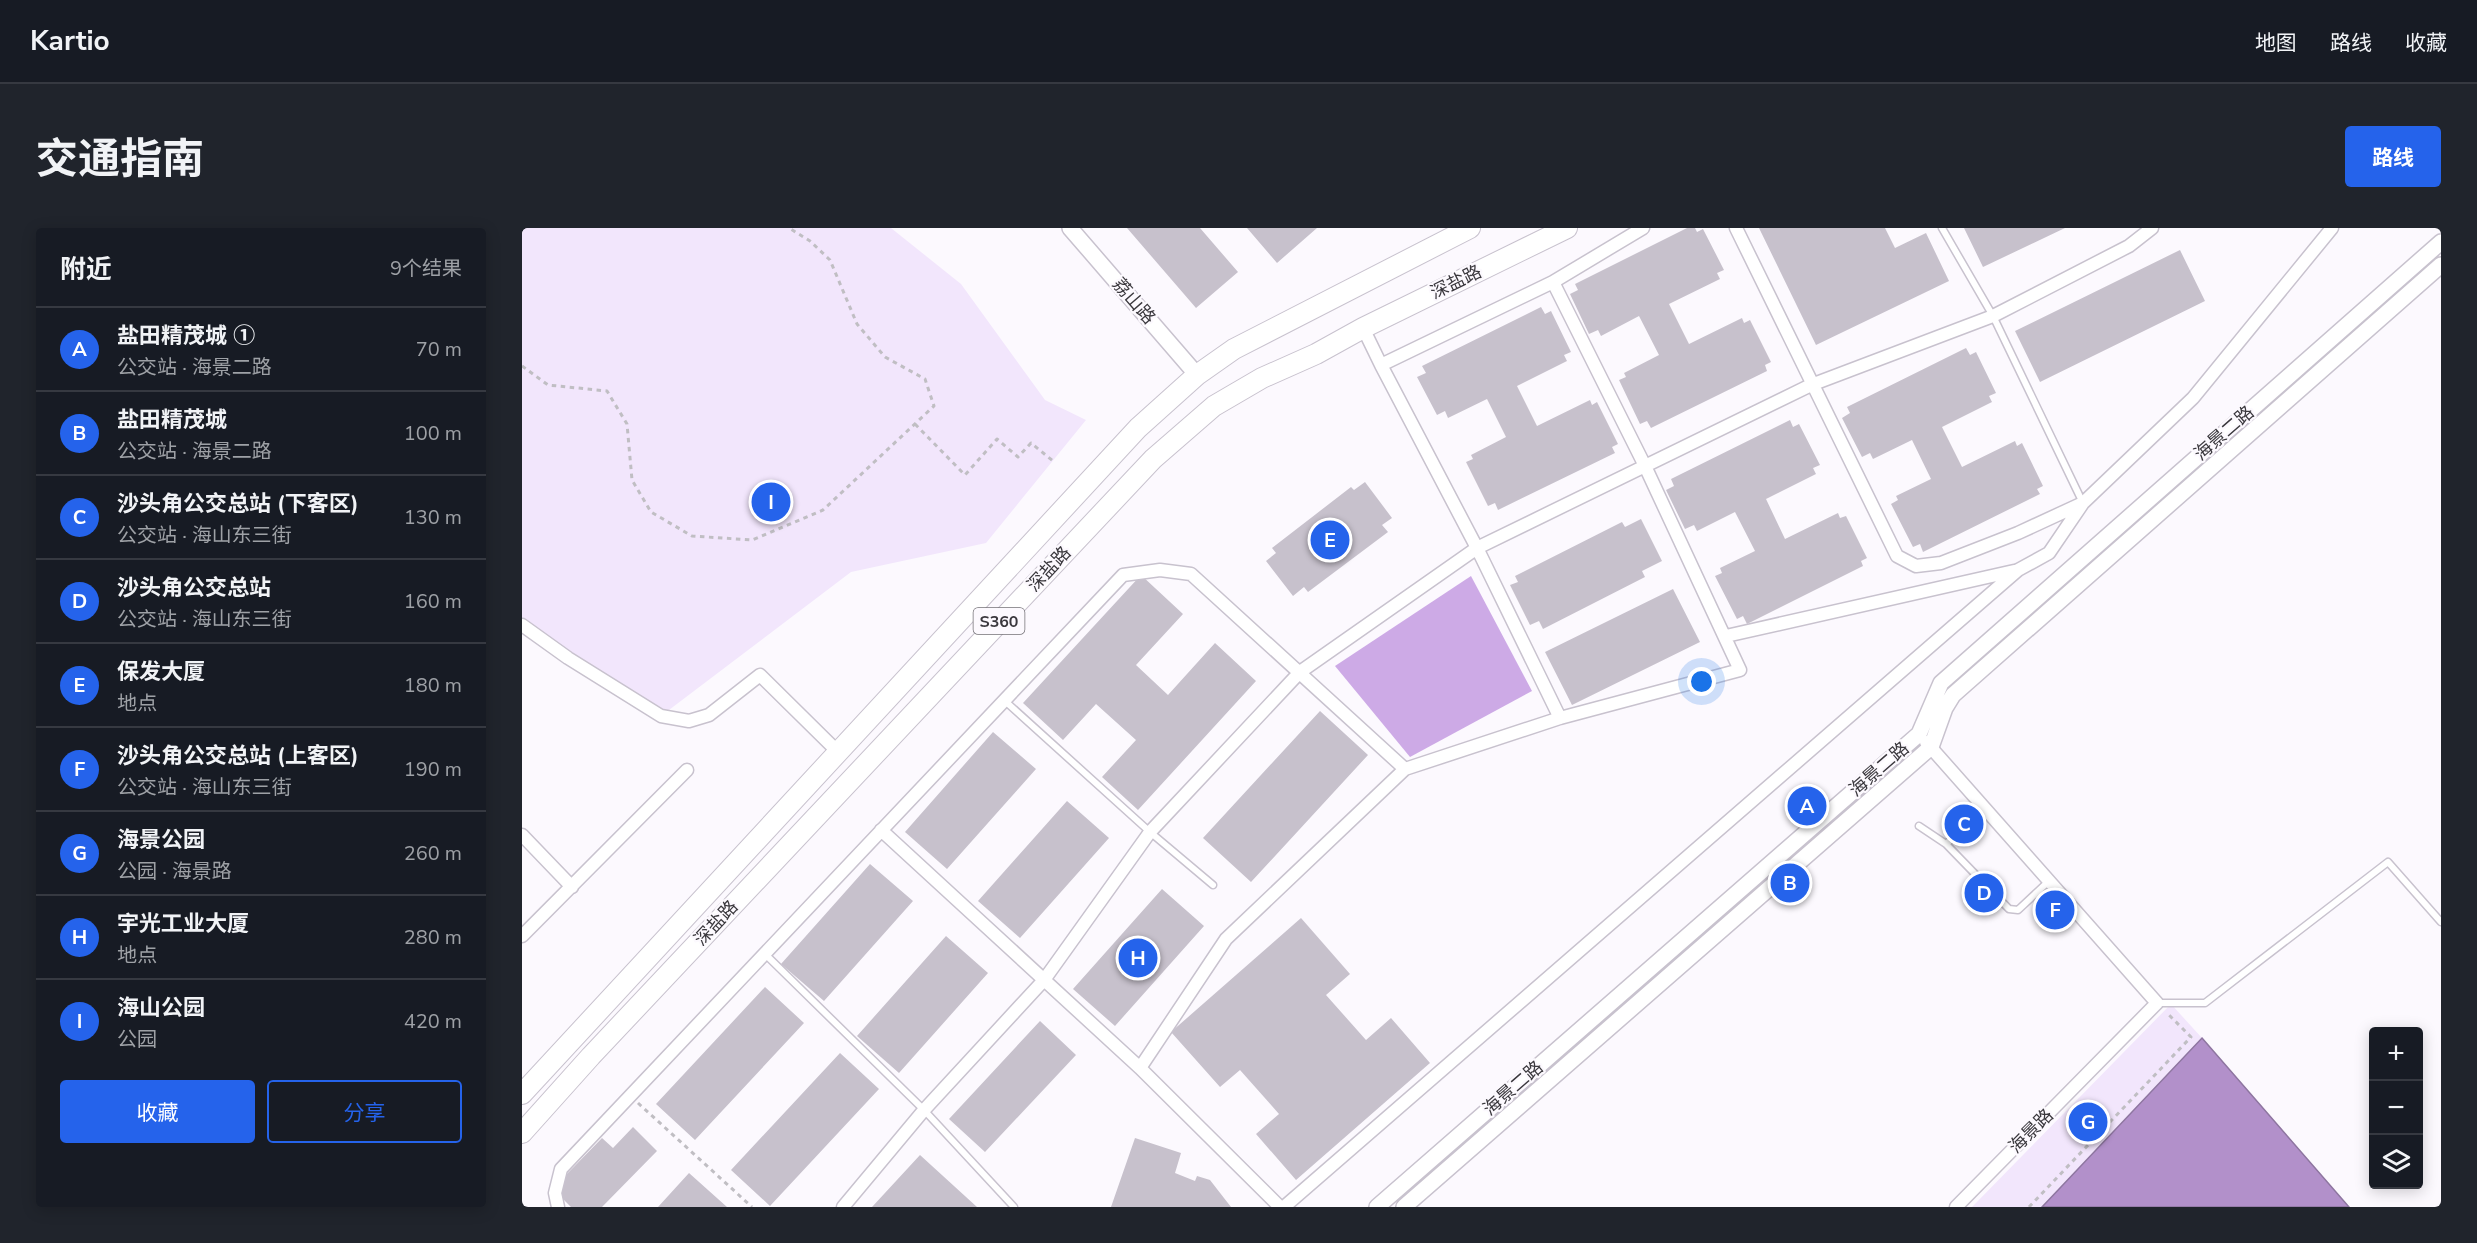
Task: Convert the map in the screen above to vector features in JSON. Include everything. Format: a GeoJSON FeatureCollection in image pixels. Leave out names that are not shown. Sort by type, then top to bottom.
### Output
{"type":"FeatureCollection","features":[{"type":"Feature","properties":{"kind":"main road","name":"深盐路"},"geometry":{"type":"LineString","coordinates":[[522,1094],[1138,428],[1197,375],[1234,349],[1470,228]]}},
{"type":"Feature","properties":{"kind":"main road","name":"深盐路"},"geometry":{"type":"LineString","coordinates":[[522,1133],[615,1030],[1153,459],[1214,406],[1262,378],[1316,354],[1363,328],[1567,228]]}},
{"type":"Feature","properties":{"kind":"street","name":"荔山路"},"geometry":{"type":"LineString","coordinates":[[1070,228],[1197,375]]}},
{"type":"Feature","properties":{"kind":"street"},"geometry":{"type":"LineString","coordinates":[[1381,365],[1553,282],[1643,228]]}},
{"type":"Feature","properties":{"kind":"street"},"geometry":{"type":"LineString","coordinates":[[1736,228],[1811,385],[1897,556],[1916,566],[1941,563],[2018,533],[2082,503]]}},
{"type":"Feature","properties":{"kind":"street"},"geometry":{"type":"LineString","coordinates":[[843,1207],[924,1110],[1044,980],[1150,832],[1300,672],[1477,548],[1811,385],[1993,316],[2129,246],[2152,228]]}},
{"type":"Feature","properties":{"kind":"street"},"geometry":{"type":"LineString","coordinates":[[881,831],[1140,1068],[1282,1207],[2018,570],[2049,553],[2082,503],[2193,398],[2332,228]]}},
{"type":"Feature","properties":{"kind":"street","name":"海景二路"},"geometry":{"type":"LineString","coordinates":[[1377,1207],[1919,734],[1941,683],[2441,242]]}},
{"type":"Feature","properties":{"kind":"street","name":"海景二路"},"geometry":{"type":"LineString","coordinates":[[1404,1207],[1930,747],[1945,708],[1953,695],[2441,265]]}},
{"type":"Feature","properties":{"kind":"street"},"geometry":{"type":"LineString","coordinates":[[1140,1068],[1226,939],[1405,769],[1560,718],[1740,670],[1645,466],[1553,282]]}},
{"type":"Feature","properties":{"kind":"street"},"geometry":{"type":"LineString","coordinates":[[1363,328],[1477,548],[1560,718]]}},
{"type":"Feature","properties":{"kind":"street"},"geometry":{"type":"LineString","coordinates":[[558,1207],[555,1192],[561,1169],[1123,575],[1160,570],[1191,574],[1405,769]]}},
{"type":"Feature","properties":{"kind":"street"},"geometry":{"type":"LineString","coordinates":[[1726,636],[2018,570]]}},
{"type":"Feature","properties":{"kind":"street"},"geometry":{"type":"LineString","coordinates":[[522,625],[568,658],[661,716],[689,721],[709,715],[760,675],[837,751]]}},
{"type":"Feature","properties":{"kind":"street"},"geometry":{"type":"LineString","coordinates":[[1919,734],[2157,1003]]}},
{"type":"Feature","properties":{"kind":"street"},"geometry":{"type":"LineString","coordinates":[[522,936],[687,770]]}},
{"type":"Feature","properties":{"kind":"street"},"geometry":{"type":"LineString","coordinates":[[522,835],[572,887]]}},
{"type":"Feature","properties":{"kind":"street","name":"海景路"},"geometry":{"type":"LineString","coordinates":[[1956,1207],[2157,1003]]}},
{"type":"Feature","properties":{"kind":"lane"},"geometry":{"type":"LineString","coordinates":[[1942,228],[1993,316],[2082,503]]}},
{"type":"Feature","properties":{"kind":"lane"},"geometry":{"type":"LineString","coordinates":[[1004,700],[1150,832],[1213,885]]}},
{"type":"Feature","properties":{"kind":"lane"},"geometry":{"type":"LineString","coordinates":[[1946,844],[1985,808]]}},
{"type":"Feature","properties":{"kind":"lane"},"geometry":{"type":"LineString","coordinates":[[1919,826],[1946,844],[2009,909],[2018,910],[2049,881]]}},
{"type":"Feature","properties":{"kind":"lane"},"geometry":{"type":"LineString","coordinates":[[2157,1003],[2205,1003],[2388,862],[2441,922]]}},
{"type":"Feature","properties":{"kind":"lane"},"geometry":{"type":"LineString","coordinates":[[764,954],[924,1110],[1014,1207]]}},
{"type":"Feature","properties":{"kind":"path"},"geometry":{"type":"LineString","coordinates":[[523,368],[548,385],[607,390],[627,424],[632,480],[636,488],[651,512],[692,536],[752,540],[823,510],[868,471],[934,406],[925,379],[885,357],[857,324],[830,260],[810,241],[789,228]]}},
{"type":"Feature","properties":{"kind":"path"},"geometry":{"type":"LineString","coordinates":[[915,424],[965,476],[997,439],[1018,457],[1031,443],[1053,461]]}},
{"type":"Feature","properties":{"kind":"path"},"geometry":{"type":"LineString","coordinates":[[2029,1207],[2191,1037],[2157,1003]]}},
{"type":"Feature","properties":{"kind":"path"},"geometry":{"type":"LineString","coordinates":[[630,1096],[752,1207]]}},
{"type":"Feature","properties":{"kind":"shaded area"},"geometry":{"type":"Polygon","coordinates":[[[522,228],[891,228],[961,284],[1045,400],[1086,420],[986,543],[851,572],[661,716],[522,625],[522,228]]]}},
{"type":"Feature","properties":{"kind":"shaded area"},"geometry":{"type":"Polygon","coordinates":[[[1471,576],[1532,691],[1410,757],[1335,666],[1471,576]]]}},
{"type":"Feature","properties":{"kind":"shaded area"},"geometry":{"type":"Polygon","coordinates":[[[2171,1004],[2202,1038],[2042,1207],[1972,1207],[2171,1004]]]}},
{"type":"Feature","properties":{"kind":"shaded area"},"geometry":{"type":"Polygon","coordinates":[[[2202,1038],[2349,1207],[2042,1207],[2202,1038]]]}},
{"type":"Feature","properties":{"kind":"building"},"geometry":{"type":"Polygon","coordinates":[[[1127,228],[1200,228],[1238,272],[1196,308],[1127,228]]]}},
{"type":"Feature","properties":{"kind":"building"},"geometry":{"type":"Polygon","coordinates":[[[1247,228],[1317,228],[1277,263],[1247,228]]]}},
{"type":"Feature","properties":{"kind":"building"},"geometry":{"type":"Polygon","coordinates":[[[1687,228],[1695,228],[1697,232],[1703,229],[1724,270],[1717,273],[1720,279],[1669,304],[1689,344],[1742,318],[1744,323],[1750,320],[1771,362],[1765,365],[1767,371],[1651,428],[1647,421],[1640,424],[1619,380],[1626,377],[1624,373],[1659,355],[1639,316],[1601,336],[1598,330],[1589,334],[1570,294],[1578,290],[1575,284],[1687,228]]]}},
{"type":"Feature","properties":{"kind":"building"},"geometry":{"type":"Polygon","coordinates":[[[1759,228],[1885,228],[1895,248],[1926,233],[1949,281],[1816,345],[1759,228]]]}},
{"type":"Feature","properties":{"kind":"building"},"geometry":{"type":"Polygon","coordinates":[[[1964,228],[2065,228],[1983,267],[1964,228]]]}},
{"type":"Feature","properties":{"kind":"building"},"geometry":{"type":"Polygon","coordinates":[[[2180,250],[2205,301],[2040,382],[2015,331],[2180,250]]]}},
{"type":"Feature","properties":{"kind":"building"},"geometry":{"type":"Polygon","coordinates":[[[1541,307],[1545,314],[1551,311],[1571,352],[1564,355],[1567,361],[1517,386],[1537,426],[1590,400],[1592,405],[1597,402],[1618,444],[1612,447],[1615,453],[1498,510],[1495,503],[1488,506],[1466,462],[1473,459],[1471,455],[1506,437],[1487,399],[1448,418],[1445,411],[1437,415],[1417,377],[1426,373],[1422,366],[1541,307]]]}},
{"type":"Feature","properties":{"kind":"building"},"geometry":{"type":"Polygon","coordinates":[[[1966,348],[1970,355],[1976,352],[1996,393],[1989,396],[1992,402],[1942,427],[1962,467],[2015,441],[2017,446],[2022,443],[2043,486],[2037,489],[2040,494],[1923,552],[1920,544],[1913,547],[1891,504],[1898,500],[1896,496],[1931,479],[1912,440],[1873,459],[1870,453],[1862,457],[1842,418],[1850,413],[1847,407],[1966,348]]]}},
{"type":"Feature","properties":{"kind":"building"},"geometry":{"type":"Polygon","coordinates":[[[1790,420],[1793,427],[1799,424],[1820,465],[1813,468],[1816,474],[1766,499],[1785,539],[1838,513],[1840,518],[1846,516],[1867,558],[1861,561],[1863,566],[1747,624],[1743,616],[1737,619],[1715,576],[1722,573],[1720,568],[1755,551],[1735,512],[1697,531],[1694,525],[1685,529],[1666,490],[1674,486],[1671,479],[1790,420]]]}},
{"type":"Feature","properties":{"kind":"building"},"geometry":{"type":"Polygon","coordinates":[[[1365,482],[1392,518],[1382,525],[1388,532],[1308,592],[1304,587],[1293,596],[1266,561],[1276,553],[1272,548],[1351,487],[1354,490],[1365,482]]]}},
{"type":"Feature","properties":{"kind":"building"},"geometry":{"type":"Polygon","coordinates":[[[1641,519],[1662,561],[1642,571],[1645,577],[1543,629],[1539,621],[1530,625],[1510,585],[1518,582],[1515,576],[1622,522],[1625,527],[1641,519]]]}},
{"type":"Feature","properties":{"kind":"building"},"geometry":{"type":"Polygon","coordinates":[[[1141,575],[1183,614],[1136,665],[1168,695],[1215,643],[1256,681],[1138,810],[1102,777],[1136,740],[1096,704],[1063,740],[1023,703],[1141,575]]]}},
{"type":"Feature","properties":{"kind":"building"},"geometry":{"type":"Polygon","coordinates":[[[1673,589],[1700,642],[1572,705],[1545,652],[1673,589]]]}},
{"type":"Feature","properties":{"kind":"building"},"geometry":{"type":"Polygon","coordinates":[[[1320,711],[1368,755],[1251,882],[1203,838],[1320,711]]]}},
{"type":"Feature","properties":{"kind":"building"},"geometry":{"type":"Polygon","coordinates":[[[993,732],[1036,769],[947,869],[905,832],[993,732]]]}},
{"type":"Feature","properties":{"kind":"building"},"geometry":{"type":"Polygon","coordinates":[[[1067,801],[1109,838],[1020,938],[978,901],[1067,801]]]}},
{"type":"Feature","properties":{"kind":"building"},"geometry":{"type":"Polygon","coordinates":[[[870,864],[913,901],[824,1001],[781,964],[870,864]]]}},
{"type":"Feature","properties":{"kind":"building"},"geometry":{"type":"Polygon","coordinates":[[[1162,889],[1204,926],[1115,1026],[1073,989],[1162,889]]]}},
{"type":"Feature","properties":{"kind":"building"},"geometry":{"type":"Polygon","coordinates":[[[1301,918],[1350,974],[1326,995],[1366,1040],[1391,1018],[1430,1063],[1296,1180],[1256,1134],[1279,1114],[1240,1070],[1220,1087],[1171,1032],[1301,918]]]}},
{"type":"Feature","properties":{"kind":"building"},"geometry":{"type":"Polygon","coordinates":[[[946,936],[988,973],[899,1073],[857,1036],[946,936]]]}},
{"type":"Feature","properties":{"kind":"building"},"geometry":{"type":"Polygon","coordinates":[[[765,987],[804,1023],[695,1140],[656,1104],[765,987]]]}},
{"type":"Feature","properties":{"kind":"building"},"geometry":{"type":"Polygon","coordinates":[[[1040,1021],[1076,1055],[985,1152],[949,1119],[1040,1021]]]}},
{"type":"Feature","properties":{"kind":"building"},"geometry":{"type":"Polygon","coordinates":[[[840,1053],[879,1089],[770,1206],[731,1170],[840,1053]]]}},
{"type":"Feature","properties":{"kind":"building"},"geometry":{"type":"Polygon","coordinates":[[[633,1127],[657,1151],[602,1207],[571,1207],[561,1197],[561,1180],[602,1138],[613,1148],[633,1127]]]}},
{"type":"Feature","properties":{"kind":"building"},"geometry":{"type":"Polygon","coordinates":[[[1135,1138],[1181,1153],[1175,1173],[1195,1181],[1197,1176],[1210,1180],[1231,1207],[1111,1207],[1135,1138]]]}},
{"type":"Feature","properties":{"kind":"building"},"geometry":{"type":"Polygon","coordinates":[[[920,1155],[977,1207],[872,1207],[920,1155]]]}},
{"type":"Feature","properties":{"kind":"building"},"geometry":{"type":"Polygon","coordinates":[[[689,1173],[727,1207],[658,1207],[689,1173]]]}},
{"type":"Feature","properties":{"kind":"place","name":"海山公园"},"geometry":{"type":"Point","coordinates":[771,502]}},
{"type":"Feature","properties":{"kind":"place","name":"保发大厦"},"geometry":{"type":"Point","coordinates":[1330,540]}},
{"type":"Feature","properties":{"kind":"place","name":"盐田精茂城 ①"},"geometry":{"type":"Point","coordinates":[1807,806]}},
{"type":"Feature","properties":{"kind":"place","name":"沙头角公交总站 (下客区)"},"geometry":{"type":"Point","coordinates":[1964,824]}},
{"type":"Feature","properties":{"kind":"place","name":"盐田精茂城"},"geometry":{"type":"Point","coordinates":[1790,883]}},
{"type":"Feature","properties":{"kind":"place","name":"沙头角公交总站"},"geometry":{"type":"Point","coordinates":[1984,893]}},
{"type":"Feature","properties":{"kind":"place","name":"沙头角公交总站 (上客区)"},"geometry":{"type":"Point","coordinates":[2055,910]}},
{"type":"Feature","properties":{"kind":"place","name":"宇光工业大厦"},"geometry":{"type":"Point","coordinates":[1138,958]}},
{"type":"Feature","properties":{"kind":"place","name":"海景公园"},"geometry":{"type":"Point","coordinates":[2088,1122]}}]}
